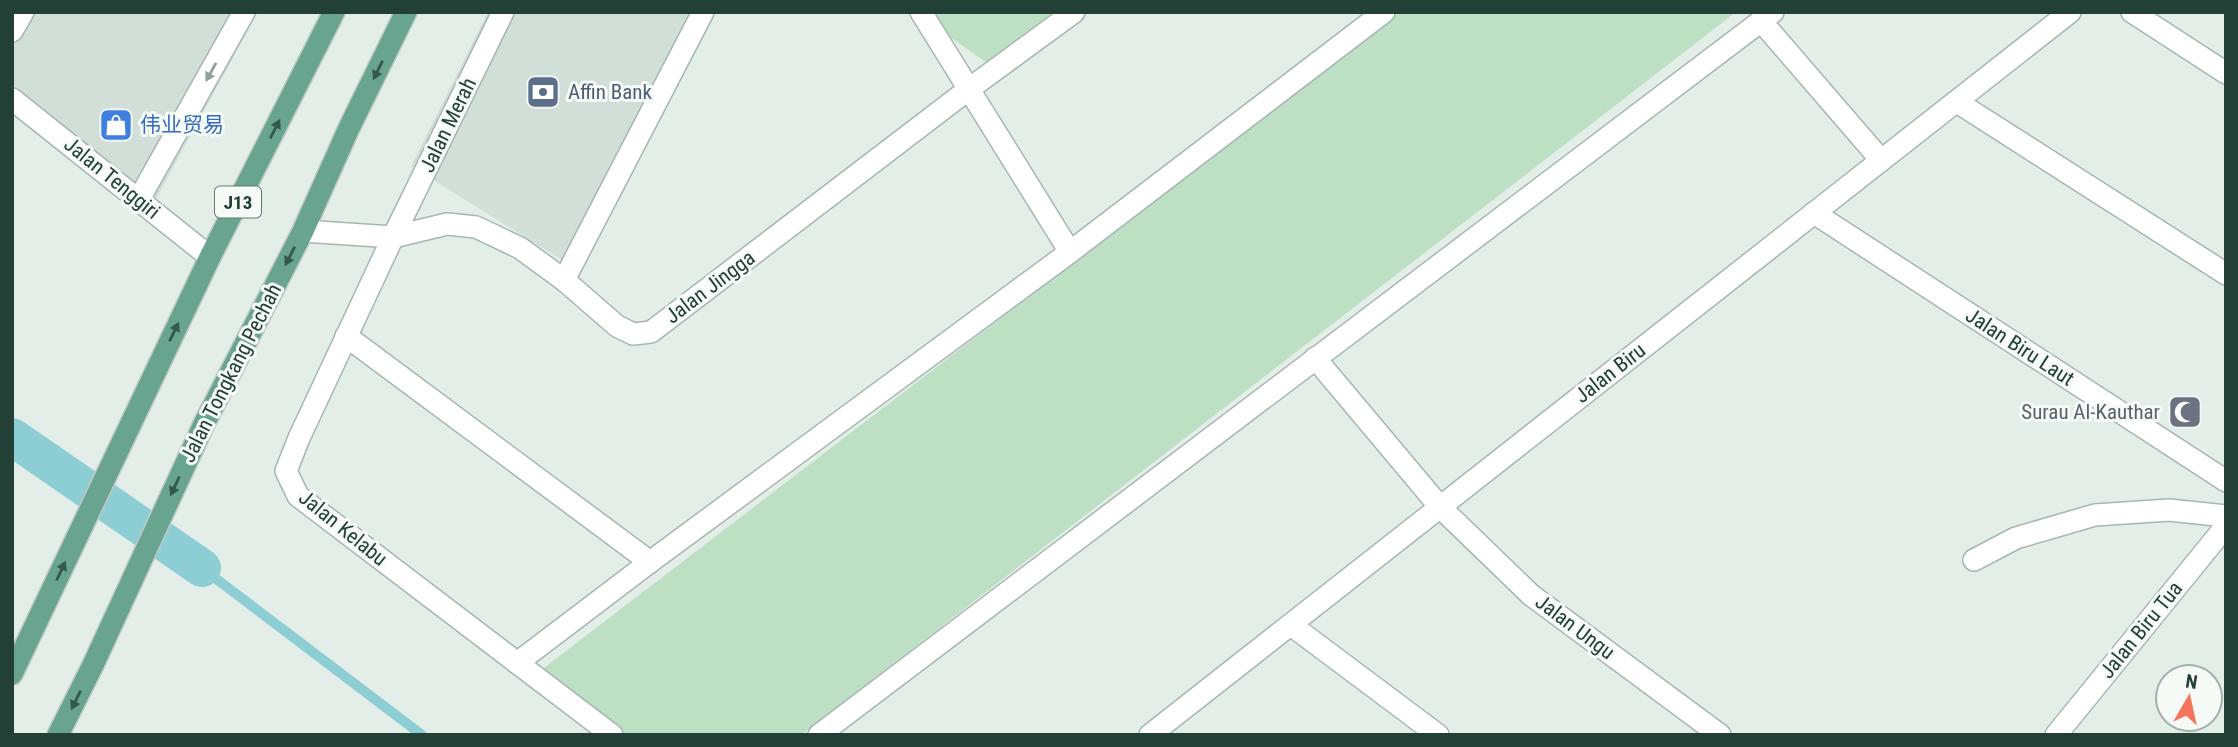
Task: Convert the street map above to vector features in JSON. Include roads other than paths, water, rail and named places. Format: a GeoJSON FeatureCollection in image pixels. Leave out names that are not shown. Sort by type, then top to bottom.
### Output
{"type":"FeatureCollection","features":[{"type":"Feature","properties":{"kind":"main road","name":"J13"},"geometry":{"type":"LineString","coordinates":[[12,674],[210,257],[334,12]]}},
{"type":"Feature","properties":{"kind":"main road","name":"Jalan Tongkang Pechah"},"geometry":{"type":"LineString","coordinates":[[58,735],[204,424],[303,231],[349,128],[406,12]]}},
{"type":"Feature","properties":{"kind":"street"},"geometry":{"type":"LineString","coordinates":[[12,31],[23,12]]}},
{"type":"Feature","properties":{"kind":"street"},"geometry":{"type":"LineString","coordinates":[[139,200],[244,12]]}},
{"type":"Feature","properties":{"kind":"street","name":"Jalan Merah"},"geometry":{"type":"LineString","coordinates":[[393,237],[503,12]]}},
{"type":"Feature","properties":{"kind":"street"},"geometry":{"type":"LineString","coordinates":[[564,280],[703,12]]}},
{"type":"Feature","properties":{"kind":"street"},"geometry":{"type":"LineString","coordinates":[[921,12],[1070,252]]}},
{"type":"Feature","properties":{"kind":"street","name":"Jalan Jingga"},"geometry":{"type":"LineString","coordinates":[[303,231],[393,237],[447,224],[476,227],[520,248],[564,280],[617,326],[633,334],[650,332],[1074,12]]}},
{"type":"Feature","properties":{"kind":"street"},"geometry":{"type":"LineString","coordinates":[[517,663],[1070,252],[1384,12]]}},
{"type":"Feature","properties":{"kind":"street","name":"Jalan Biru"},"geometry":{"type":"LineString","coordinates":[[1150,735],[2070,12]]}},
{"type":"Feature","properties":{"kind":"street"},"geometry":{"type":"LineString","coordinates":[[2132,12],[2226,74]]}},
{"type":"Feature","properties":{"kind":"street"},"geometry":{"type":"LineString","coordinates":[[820,735],[1767,17],[1881,160]]}},
{"type":"Feature","properties":{"kind":"street","name":"Jalan Tenggiri"},"geometry":{"type":"LineString","coordinates":[[12,99],[210,257]]}},
{"type":"Feature","properties":{"kind":"street"},"geometry":{"type":"LineString","coordinates":[[1956,102],[2226,274]]}},
{"type":"Feature","properties":{"kind":"street","name":"Jalan Biru Laut"},"geometry":{"type":"LineString","coordinates":[[1814,213],[2226,481]]}},
{"type":"Feature","properties":{"kind":"street","name":"Jalan Kelabu"},"geometry":{"type":"LineString","coordinates":[[393,237],[286,471],[298,496],[612,735]]}},
{"type":"Feature","properties":{"kind":"street"},"geometry":{"type":"LineString","coordinates":[[346,336],[650,562]]}},
{"type":"Feature","properties":{"kind":"street","name":"Jalan Ungu"},"geometry":{"type":"LineString","coordinates":[[1315,358],[1440,507],[1531,595],[1720,735]]}},
{"type":"Feature","properties":{"kind":"street"},"geometry":{"type":"LineString","coordinates":[[1974,560],[2016,538],[2095,516],[2169,510],[2226,516]]}},
{"type":"Feature","properties":{"kind":"street","name":"Jalan Biru Tua"},"geometry":{"type":"LineString","coordinates":[[2056,735],[2226,526]]}},
{"type":"Feature","properties":{"kind":"street"},"geometry":{"type":"LineString","coordinates":[[1291,625],[1438,735]]}},
{"type":"Feature","properties":{"kind":"waterway"},"geometry":{"type":"LineString","coordinates":[[12,437],[202,568]]}},
{"type":"Feature","properties":{"kind":"waterway"},"geometry":{"type":"LineString","coordinates":[[202,568],[422,735]]}},
{"type":"Feature","properties":{"kind":"place","name":"Affin Bank"},"geometry":{"type":"Point","coordinates":[543,92]}},
{"type":"Feature","properties":{"kind":"place","name":"伟业贸易"},"geometry":{"type":"Point","coordinates":[116,125]}},
{"type":"Feature","properties":{"kind":"place","name":"Surau Al-Kauthar"},"geometry":{"type":"Point","coordinates":[2185,412]}}]}
